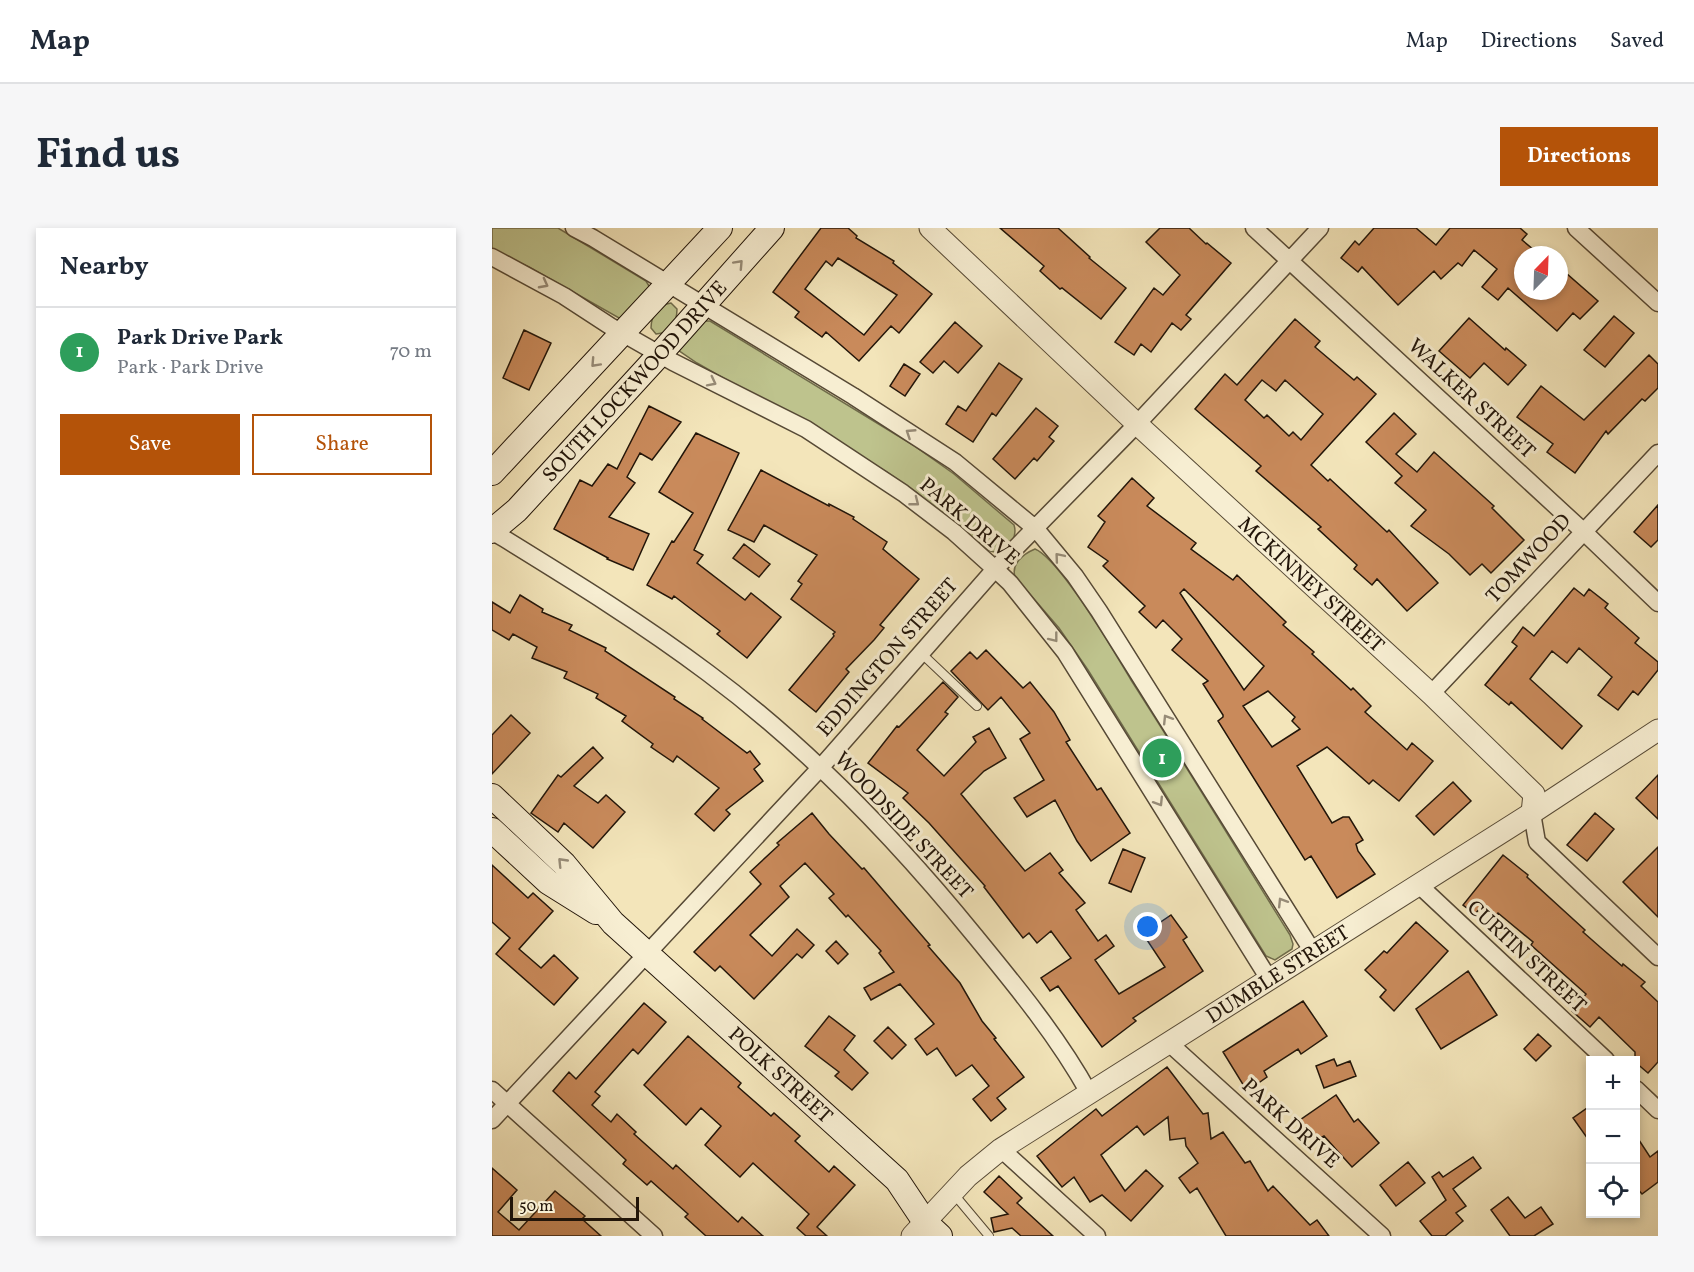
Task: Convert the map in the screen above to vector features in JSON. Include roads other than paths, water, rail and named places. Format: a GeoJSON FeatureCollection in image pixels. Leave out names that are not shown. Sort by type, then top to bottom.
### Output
{"type":"FeatureCollection","features":[{"type":"Feature","properties":{"kind":"main road","name":"SOUTH LOCKWOOD DRIVE"},"geometry":{"type":"LineString","coordinates":[[492,473],[720,228]]}},
{"type":"Feature","properties":{"kind":"main road","name":"SOUTH LOCKWOOD DRIVE"},"geometry":{"type":"LineString","coordinates":[[492,531],[517,510],[772,228]]}},
{"type":"Feature","properties":{"kind":"main road","name":"POLK STREET"},"geometry":{"type":"LineString","coordinates":[[492,796],[564,864],[613,923],[897,1180],[926,1231]]}},
{"type":"Feature","properties":{"kind":"main road","name":"POLK STREET"},"geometry":{"type":"LineString","coordinates":[[492,830],[548,882],[613,923]]}},
{"type":"Feature","properties":{"kind":"street","name":"PARK DRIVE"},"geometry":{"type":"LineString","coordinates":[[574,228],[853,396],[955,462],[1036,529],[1075,576],[1099,611],[1313,952]]}},
{"type":"Feature","properties":{"kind":"street","name":"MCKINNEY STREET"},"geometry":{"type":"LineString","coordinates":[[930,228],[1137,424],[1431,694],[1534,794],[1532,813],[1537,842],[1658,957]]}},
{"type":"Feature","properties":{"kind":"street","name":"WALKER STREET"},"geometry":{"type":"LineString","coordinates":[[1254,228],[1658,603]]}},
{"type":"Feature","properties":{"kind":"street","name":"EDDINGTON STREET"},"geometry":{"type":"LineString","coordinates":[[492,1120],[820,767],[995,569],[1137,424],[1320,228]]}},
{"type":"Feature","properties":{"kind":"street"},"geometry":{"type":"LineString","coordinates":[[1576,228],[1658,303]]}},
{"type":"Feature","properties":{"kind":"street","name":"PARK DRIVE"},"geometry":{"type":"LineString","coordinates":[[492,257],[564,296],[660,354],[806,429],[903,493],[954,532],[1010,582],[1065,652],[1269,979]]}},
{"type":"Feature","properties":{"kind":"street","name":"TOMWOOD"},"geometry":{"type":"LineString","coordinates":[[1431,694],[1658,453]]}},
{"type":"Feature","properties":{"kind":"street","name":"WOODSIDE STREET"},"geometry":{"type":"LineString","coordinates":[[492,531],[629,617],[709,674],[820,767],[898,845],[950,905],[1071,1061],[1089,1094]]}},
{"type":"Feature","properties":{"kind":"street","name":"DUMBLE STREET"},"geometry":{"type":"LineString","coordinates":[[926,1231],[952,1193],[968,1176],[1001,1149],[1532,813],[1658,730]]}},
{"type":"Feature","properties":{"kind":"street","name":"CURTIN STREET"},"geometry":{"type":"LineString","coordinates":[[1419,885],[1602,1056]]}},
{"type":"Feature","properties":{"kind":"street","name":"PARK DRIVE"},"geometry":{"type":"LineString","coordinates":[[1169,1043],[1382,1236]]}},
{"type":"Feature","properties":{"kind":"street"},"geometry":{"type":"LineString","coordinates":[[492,1090],[654,1236]]}},
{"type":"Feature","properties":{"kind":"street"},"geometry":{"type":"LineString","coordinates":[[1640,1094],[1658,1110]]}},
{"type":"Feature","properties":{"kind":"street"},"geometry":{"type":"LineString","coordinates":[[1001,1149],[1097,1236]]}},
{"type":"Feature","properties":{"kind":"lane"},"geometry":{"type":"LineString","coordinates":[[921,652],[977,706]]}},
{"type":"Feature","properties":{"kind":"lane"},"geometry":{"type":"LineString","coordinates":[[952,1193],[989,1236]]}},
{"type":"Feature","properties":{"kind":"place","name":"Park Drive Park"},"geometry":{"type":"Point","coordinates":[1162,758]}}]}
